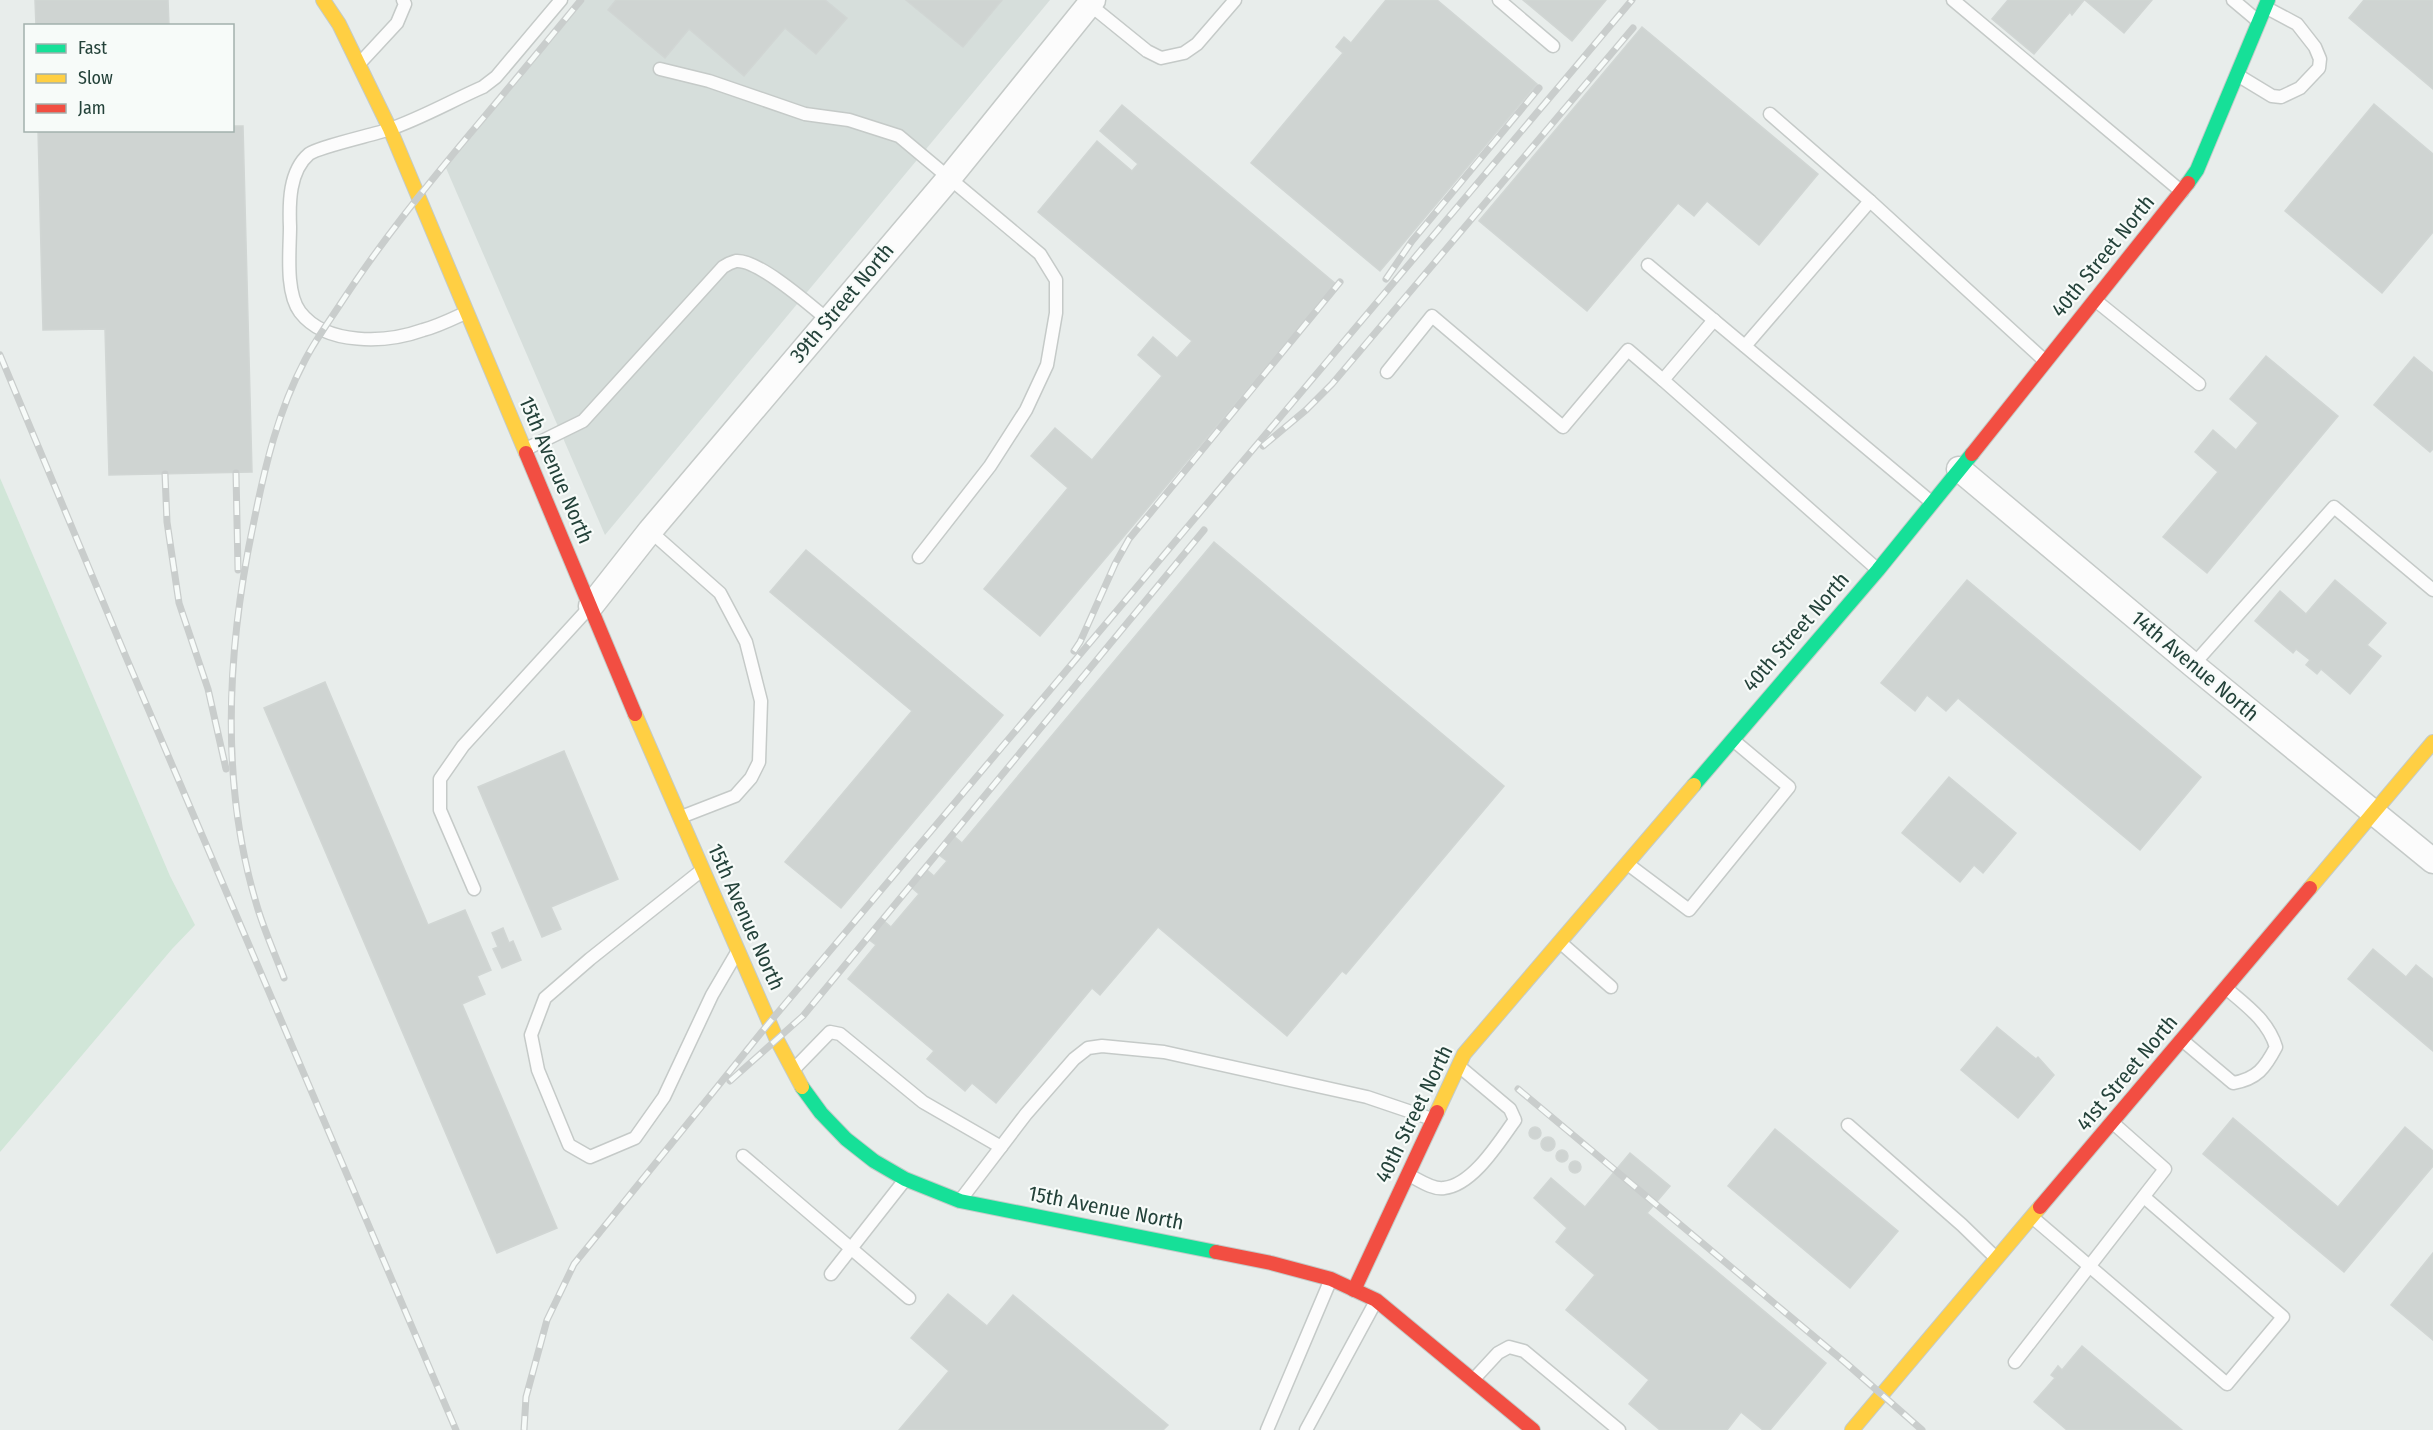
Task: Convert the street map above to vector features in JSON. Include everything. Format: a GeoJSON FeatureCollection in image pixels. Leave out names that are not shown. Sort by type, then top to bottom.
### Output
{"type":"FeatureCollection","features":[{"type":"Feature","properties":{"kind":"street","name":"15th Avenue North"},"geometry":{"type":"LineString","coordinates":[[322,0],[339,24],[390,129],[465,313],[525,449],[679,818],[704,869],[792,1071],[821,1113],[846,1139],[874,1161],[905,1179],[960,1201],[1271,1263],[1331,1279],[1376,1300],[1533,1430]]}},
{"type":"Feature","properties":{"kind":"street","name":"39th Street North"},"geometry":{"type":"LineString","coordinates":[[591,606],[650,531],[950,177],[1091,2]]}},
{"type":"Feature","properties":{"kind":"street","name":"40th Street North"},"geometry":{"type":"LineString","coordinates":[[1354,1290],[1464,1054],[1878,570],[2182,192],[2197,170],[2266,4]]}},
{"type":"Feature","properties":{"kind":"street","name":"14th Avenue North"},"geometry":{"type":"LineString","coordinates":[[1959,469],[2193,665],[2433,861]]}},
{"type":"Feature","properties":{"kind":"street","name":"41st Street North"},"geometry":{"type":"LineString","coordinates":[[1852,1430],[2432,745]]}},
{"type":"Feature","properties":{"kind":"lane"},"geometry":{"type":"LineString","coordinates":[[358,64],[398,23],[405,4],[403,0]]}},
{"type":"Feature","properties":{"kind":"lane"},"geometry":{"type":"LineString","coordinates":[[465,313],[422,331],[388,338],[367,338],[322,331],[299,311],[288,269],[294,175],[310,153],[390,129],[483,87],[496,77],[561,0]]}},
{"type":"Feature","properties":{"kind":"lane"},"geometry":{"type":"LineString","coordinates":[[1091,2],[1147,51],[1161,58],[1184,53],[1197,44],[1235,0]]}},
{"type":"Feature","properties":{"kind":"lane"},"geometry":{"type":"LineString","coordinates":[[1499,0],[1553,46]]}},
{"type":"Feature","properties":{"kind":"lane"},"geometry":{"type":"LineString","coordinates":[[1953,0],[2182,192]]}},
{"type":"Feature","properties":{"kind":"lane"},"geometry":{"type":"LineString","coordinates":[[2233,0],[2259,22]]}},
{"type":"Feature","properties":{"kind":"lane"},"geometry":{"type":"LineString","coordinates":[[2235,74],[2272,96],[2282,97],[2300,88],[2319,68],[2320,59],[2315,47],[2297,24],[2266,4]]}},
{"type":"Feature","properties":{"kind":"lane"},"geometry":{"type":"LineString","coordinates":[[660,69],[709,81],[805,114],[849,120],[899,136],[1040,254],[1056,280],[1056,313],[1047,365],[1026,410],[990,466],[919,557]]}},
{"type":"Feature","properties":{"kind":"lane"},"geometry":{"type":"LineString","coordinates":[[1770,114],[1870,201],[2045,361]]}},
{"type":"Feature","properties":{"kind":"lane"},"geometry":{"type":"LineString","coordinates":[[1745,346],[1870,201]]}},
{"type":"Feature","properties":{"kind":"lane"},"geometry":{"type":"LineString","coordinates":[[525,449],[583,421],[723,267],[735,261],[750,263],[780,282],[828,320]]}},
{"type":"Feature","properties":{"kind":"lane"},"geometry":{"type":"LineString","coordinates":[[1648,265],[1932,503]]}},
{"type":"Feature","properties":{"kind":"lane"},"geometry":{"type":"LineString","coordinates":[[2095,300],[2199,384]]}},
{"type":"Feature","properties":{"kind":"lane"},"geometry":{"type":"LineString","coordinates":[[1387,372],[1432,316],[1563,427],[1628,350],[1878,570]]}},
{"type":"Feature","properties":{"kind":"lane"},"geometry":{"type":"LineString","coordinates":[[1663,380],[1714,320]]}},
{"type":"Feature","properties":{"kind":"lane"},"geometry":{"type":"LineString","coordinates":[[2193,665],[2334,507],[2433,590]]}},
{"type":"Feature","properties":{"kind":"lane"},"geometry":{"type":"LineString","coordinates":[[650,531],[720,593],[746,642],[761,701],[759,762],[751,778],[735,796],[679,818]]}},
{"type":"Feature","properties":{"kind":"lane"},"geometry":{"type":"LineString","coordinates":[[474,889],[440,810],[440,779],[462,747],[591,606]]}},
{"type":"Feature","properties":{"kind":"lane"},"geometry":{"type":"LineString","coordinates":[[1628,864],[1689,910],[1789,787],[1732,739]]}},
{"type":"Feature","properties":{"kind":"lane"},"geometry":{"type":"LineString","coordinates":[[704,869],[590,959],[545,998],[531,1035],[538,1070],[569,1145],[590,1157],[635,1138],[664,1097],[712,995],[739,950]]}},
{"type":"Feature","properties":{"kind":"lane"},"geometry":{"type":"LineString","coordinates":[[1560,942],[1611,987]]}},
{"type":"Feature","properties":{"kind":"lane"},"geometry":{"type":"LineString","coordinates":[[2182,1040],[2233,1083],[2250,1081],[2266,1065],[2276,1047],[2271,1032],[2255,1012],[2227,989]]}},
{"type":"Feature","properties":{"kind":"lane"},"geometry":{"type":"LineString","coordinates":[[792,1071],[830,1032],[840,1034],[923,1101],[1001,1147]]}},
{"type":"Feature","properties":{"kind":"lane"},"geometry":{"type":"LineString","coordinates":[[960,1201],[1026,1114],[1074,1059],[1088,1048],[1102,1046],[1164,1052],[1367,1097],[1433,1119]]}},
{"type":"Feature","properties":{"kind":"lane"},"geometry":{"type":"LineString","coordinates":[[1408,1174],[1443,1189],[1466,1180],[1496,1147],[1515,1120],[1510,1109],[1458,1066]]}},
{"type":"Feature","properties":{"kind":"lane"},"geometry":{"type":"LineString","coordinates":[[2015,1362],[2165,1169],[2113,1123]]}},
{"type":"Feature","properties":{"kind":"lane"},"geometry":{"type":"LineString","coordinates":[[1848,1125],[1962,1225],[1996,1258]]}},
{"type":"Feature","properties":{"kind":"lane"},"geometry":{"type":"LineString","coordinates":[[743,1156],[909,1298]]}},
{"type":"Feature","properties":{"kind":"lane"},"geometry":{"type":"LineString","coordinates":[[831,1274],[905,1179]]}},
{"type":"Feature","properties":{"kind":"lane"},"geometry":{"type":"LineString","coordinates":[[2031,1216],[2227,1384],[2283,1317],[2144,1197]]}},
{"type":"Feature","properties":{"kind":"lane"},"geometry":{"type":"LineString","coordinates":[[1267,1430],[1331,1279]]}},
{"type":"Feature","properties":{"kind":"lane"},"geometry":{"type":"LineString","coordinates":[[1305,1430],[1376,1300]]}},
{"type":"Feature","properties":{"kind":"lane"},"geometry":{"type":"LineString","coordinates":[[1473,1381],[1498,1353],[1509,1347],[1524,1351],[1619,1430]]}},
{"type":"Feature","properties":{"kind":"shaded area"},"geometry":{"type":"Polygon","coordinates":[[[585,0],[1050,0],[605,535],[446,168],[585,0]]]}},
{"type":"Feature","properties":{"kind":"green space"},"geometry":{"type":"Polygon","coordinates":[[[0,478],[170,876],[195,925],[172,949],[0,1152],[0,478]]]}},
{"type":"Feature","properties":{"kind":"building"},"geometry":{"type":"Polygon","coordinates":[[[35,0],[168,0],[169,24],[36,24],[35,0]]]}},
{"type":"Feature","properties":{"kind":"building"},"geometry":{"type":"Polygon","coordinates":[[[616,0],[825,0],[847,18],[816,54],[785,28],[744,76],[689,29],[665,58],[608,10],[616,0]]]}},
{"type":"Feature","properties":{"kind":"building"},"geometry":{"type":"Polygon","coordinates":[[[906,0],[1002,0],[963,47],[906,0]]]}},
{"type":"Feature","properties":{"kind":"building"},"geometry":{"type":"Polygon","coordinates":[[[1386,0],[1437,0],[1537,84],[1380,271],[1251,163],[1343,53],[1336,47],[1344,37],[1351,43],[1386,0]]]}},
{"type":"Feature","properties":{"kind":"building"},"geometry":{"type":"Polygon","coordinates":[[[1523,0],[1606,0],[1572,41],[1523,0]]]}},
{"type":"Feature","properties":{"kind":"building"},"geometry":{"type":"Polygon","coordinates":[[[2008,0],[2084,0],[2072,15],[2070,12],[2034,54],[1992,19],[2008,0]]]}},
{"type":"Feature","properties":{"kind":"building"},"geometry":{"type":"Polygon","coordinates":[[[2085,0],[2152,0],[2124,33],[2085,0]]]}},
{"type":"Feature","properties":{"kind":"building"},"geometry":{"type":"Polygon","coordinates":[[[2364,0],[2433,0],[2433,89],[2349,18],[2364,0]]]}},
{"type":"Feature","properties":{"kind":"building"},"geometry":{"type":"Polygon","coordinates":[[[1642,27],[1818,174],[1759,245],[1707,201],[1694,216],[1678,203],[1587,311],[1479,221],[1642,27]]]}},
{"type":"Feature","properties":{"kind":"building"},"geometry":{"type":"Polygon","coordinates":[[[2374,104],[2433,154],[2433,232],[2382,293],[2285,211],[2374,104]]]}},
{"type":"Feature","properties":{"kind":"building"},"geometry":{"type":"Polygon","coordinates":[[[1122,105],[1336,284],[1040,636],[984,589],[1068,488],[1031,456],[1055,428],[1092,460],[1162,376],[1138,355],[1153,337],[1177,358],[1192,341],[1038,212],[1097,141],[1132,171],[1138,164],[1100,131],[1122,105]]]}},
{"type":"Feature","properties":{"kind":"building"},"geometry":{"type":"Polygon","coordinates":[[[234,126],[243,126],[252,472],[109,475],[105,329],[43,330],[38,132],[234,132],[234,126]]]}},
{"type":"Feature","properties":{"kind":"building"},"geometry":{"type":"Polygon","coordinates":[[[2266,356],[2338,416],[2207,573],[2163,537],[2218,472],[2195,452],[2213,430],[2236,450],[2258,423],[2230,399],[2266,356]]]}},
{"type":"Feature","properties":{"kind":"building"},"geometry":{"type":"Polygon","coordinates":[[[2414,357],[2433,373],[2433,449],[2430,452],[2374,405],[2414,357]]]}},
{"type":"Feature","properties":{"kind":"building"},"geometry":{"type":"Polygon","coordinates":[[[1214,542],[1504,786],[1346,974],[1342,971],[1287,1036],[1158,927],[1100,995],[1092,988],[996,1103],[972,1083],[965,1091],[927,1059],[934,1051],[848,979],[876,945],[868,939],[884,921],[891,927],[919,894],[912,888],[927,870],[934,876],[947,861],[939,855],[955,837],[962,843],[1214,542]]]}},
{"type":"Feature","properties":{"kind":"building"},"geometry":{"type":"Polygon","coordinates":[[[806,550],[1003,715],[841,908],[785,862],[912,711],[770,592],[806,550]]]}},
{"type":"Feature","properties":{"kind":"building"},"geometry":{"type":"Polygon","coordinates":[[[1967,580],[2201,777],[2140,850],[1958,698],[1946,711],[1927,695],[1915,711],[1881,683],[1967,580]]]}},
{"type":"Feature","properties":{"kind":"building"},"geometry":{"type":"Polygon","coordinates":[[[2335,580],[2386,623],[2367,645],[2381,656],[2350,694],[2321,669],[2317,674],[2306,665],[2310,660],[2296,649],[2293,653],[2255,621],[2280,591],[2306,614],[2335,580]]]}},
{"type":"Feature","properties":{"kind":"building"},"geometry":{"type":"Polygon","coordinates":[[[325,682],[428,925],[465,910],[491,970],[477,976],[485,994],[462,1004],[557,1228],[497,1253],[264,708],[325,682]]]}},
{"type":"Feature","properties":{"kind":"building"},"geometry":{"type":"Polygon","coordinates":[[[564,751],[618,879],[551,907],[561,929],[542,937],[478,787],[564,751]]]}},
{"type":"Feature","properties":{"kind":"building"},"geometry":{"type":"Polygon","coordinates":[[[1949,777],[2016,833],[1983,873],[1974,865],[1960,882],[1902,833],[1949,777]]]}},
{"type":"Feature","properties":{"kind":"building"},"geometry":{"type":"Polygon","coordinates":[[[503,928],[509,943],[513,941],[521,960],[502,968],[493,949],[498,947],[492,933],[503,928]]]}},
{"type":"Feature","properties":{"kind":"building"},"geometry":{"type":"Polygon","coordinates":[[[2373,949],[2406,977],[2416,965],[2433,979],[2433,1051],[2348,979],[2373,949]]]}},
{"type":"Feature","properties":{"kind":"building"},"geometry":{"type":"Polygon","coordinates":[[[1997,1027],[2036,1059],[2038,1057],[2054,1075],[2018,1118],[1961,1070],[1997,1027]]]}},
{"type":"Feature","properties":{"kind":"building"},"geometry":{"type":"Polygon","coordinates":[[[2233,1118],[2338,1207],[2405,1127],[2433,1151],[2433,1166],[2344,1272],[2203,1154],[2233,1118]]]}},
{"type":"Feature","properties":{"kind":"building"},"geometry":{"type":"Polygon","coordinates":[[[1537,1127],[1540,1128],[1540,1138],[1533,1139],[1530,1138],[1529,1131],[1530,1128],[1537,1127]]]}},
{"type":"Feature","properties":{"kind":"building"},"geometry":{"type":"Polygon","coordinates":[[[1775,1129],[1898,1231],[1850,1288],[1728,1186],[1775,1129]]]}},
{"type":"Feature","properties":{"kind":"building"},"geometry":{"type":"Polygon","coordinates":[[[1548,1137],[1553,1139],[1555,1144],[1553,1149],[1548,1151],[1543,1149],[1541,1144],[1543,1139],[1548,1137]]]}},
{"type":"Feature","properties":{"kind":"building"},"geometry":{"type":"Polygon","coordinates":[[[1564,1150],[1567,1151],[1567,1161],[1560,1162],[1557,1161],[1556,1154],[1557,1151],[1564,1150]]]}},
{"type":"Feature","properties":{"kind":"building"},"geometry":{"type":"Polygon","coordinates":[[[1630,1153],[1670,1186],[1647,1213],[1826,1363],[1770,1430],[1763,1430],[1741,1412],[1727,1430],[1660,1430],[1629,1404],[1649,1380],[1566,1310],[1595,1275],[1556,1242],[1567,1228],[1534,1198],[1551,1178],[1585,1207],[1630,1153]]]}},
{"type":"Feature","properties":{"kind":"building"},"geometry":{"type":"Polygon","coordinates":[[[1577,1161],[1580,1162],[1580,1172],[1573,1173],[1570,1172],[1569,1165],[1570,1162],[1577,1161]]]}},
{"type":"Feature","properties":{"kind":"building"},"geometry":{"type":"Polygon","coordinates":[[[2433,1253],[2433,1340],[2391,1305],[2433,1253]]]}},
{"type":"Feature","properties":{"kind":"building"},"geometry":{"type":"Polygon","coordinates":[[[948,1294],[987,1326],[1013,1295],[1168,1425],[1163,1430],[899,1430],[949,1371],[911,1338],[948,1294]]]}},
{"type":"Feature","properties":{"kind":"building"},"geometry":{"type":"Polygon","coordinates":[[[2082,1346],[2182,1430],[2067,1430],[2034,1402],[2055,1378],[2051,1375],[2058,1366],[2062,1370],[2082,1346]]]}},
{"type":"Feature","properties":{"kind":"railway"},"geometry":{"type":"LineString","coordinates":[[284,978],[260,915],[245,859],[232,763],[231,714],[233,666],[245,569],[258,500],[280,419],[305,360],[357,278],[419,196],[581,0]]}},
{"type":"Feature","properties":{"kind":"railway"},"geometry":{"type":"LineString","coordinates":[[524,1430],[526,1397],[547,1320],[574,1264],[769,1023],[1632,0]]}},
{"type":"Feature","properties":{"kind":"railway"},"geometry":{"type":"LineString","coordinates":[[1263,446],[1306,410],[1332,384],[1633,28]]}},
{"type":"Feature","properties":{"kind":"railway"},"geometry":{"type":"LineString","coordinates":[[1386,279],[1412,241],[1539,88]]}},
{"type":"Feature","properties":{"kind":"railway"},"geometry":{"type":"LineString","coordinates":[[1074,651],[1129,539],[1340,282]]}},
{"type":"Feature","properties":{"kind":"railway"},"geometry":{"type":"LineString","coordinates":[[0,355],[126,657],[456,1430]]}},
{"type":"Feature","properties":{"kind":"railway"},"geometry":{"type":"LineString","coordinates":[[236,473],[238,570]]}},
{"type":"Feature","properties":{"kind":"railway"},"geometry":{"type":"LineString","coordinates":[[165,474],[167,522],[179,603],[208,689],[226,769]]}},
{"type":"Feature","properties":{"kind":"railway"},"geometry":{"type":"LineString","coordinates":[[730,1081],[803,1016],[1204,530]]}},
{"type":"Feature","properties":{"kind":"railway"},"geometry":{"type":"LineString","coordinates":[[1518,1089],[1847,1364],[1922,1430]]}},
{"type":"Feature","properties":{"kind":"traffic: fast"},"geometry":{"type":"LineString","coordinates":[[2188,183],[2197,170],[2268,0]]}},
{"type":"Feature","properties":{"kind":"traffic: fast"},"geometry":{"type":"LineString","coordinates":[[1694,785],[1878,570],[1972,454]]}},
{"type":"Feature","properties":{"kind":"traffic: fast"},"geometry":{"type":"LineString","coordinates":[[802,1087],[821,1113],[846,1139],[874,1161],[905,1179],[960,1201],[1216,1252]]}},
{"type":"Feature","properties":{"kind":"traffic: slow"},"geometry":{"type":"LineString","coordinates":[[323,0],[339,24],[390,129],[526,453]]}},
{"type":"Feature","properties":{"kind":"traffic: slow"},"geometry":{"type":"LineString","coordinates":[[635,714],[777,1040],[802,1087]]}},
{"type":"Feature","properties":{"kind":"traffic: slow"},"geometry":{"type":"LineString","coordinates":[[2310,888],[2433,742]]}},
{"type":"Feature","properties":{"kind":"traffic: slow"},"geometry":{"type":"LineString","coordinates":[[1437,1112],[1464,1054],[1694,785]]}},
{"type":"Feature","properties":{"kind":"traffic: slow"},"geometry":{"type":"LineString","coordinates":[[1852,1430],[2040,1207]]}},
{"type":"Feature","properties":{"kind":"traffic: jam"},"geometry":{"type":"LineString","coordinates":[[1972,454],[2188,183]]}},
{"type":"Feature","properties":{"kind":"traffic: jam"},"geometry":{"type":"LineString","coordinates":[[526,453],[635,714]]}},
{"type":"Feature","properties":{"kind":"traffic: jam"},"geometry":{"type":"LineString","coordinates":[[2040,1207],[2310,888]]}},
{"type":"Feature","properties":{"kind":"traffic: jam"},"geometry":{"type":"LineString","coordinates":[[1354,1290],[1437,1112]]}},
{"type":"Feature","properties":{"kind":"traffic: jam"},"geometry":{"type":"LineString","coordinates":[[1216,1252],[1271,1263],[1331,1279],[1376,1300],[1533,1430]]}}]}
